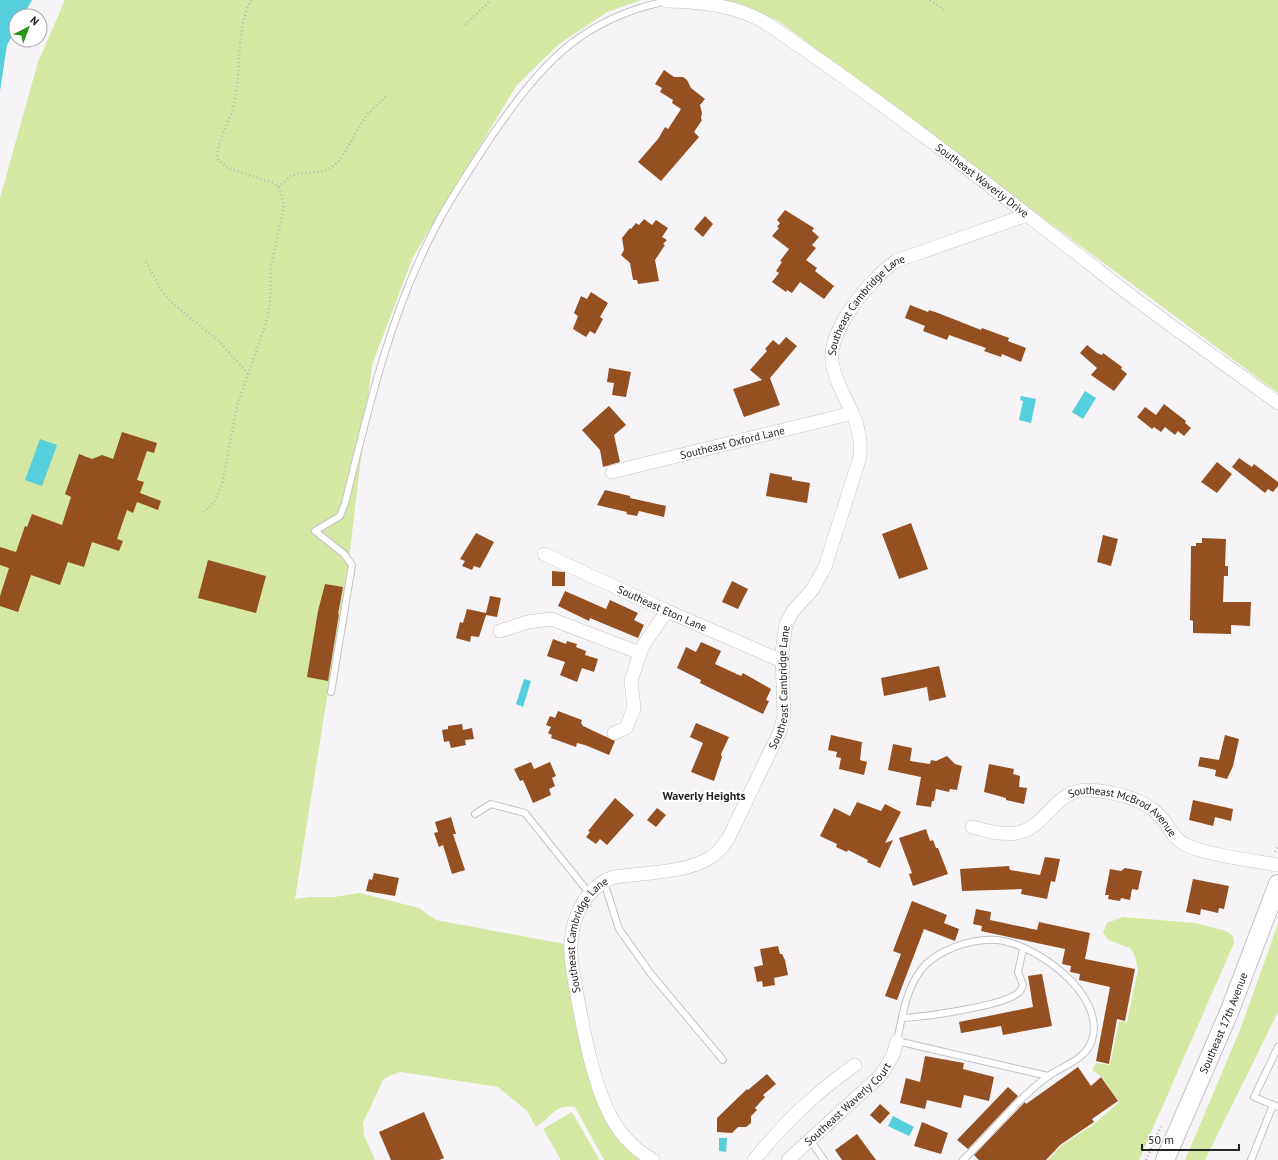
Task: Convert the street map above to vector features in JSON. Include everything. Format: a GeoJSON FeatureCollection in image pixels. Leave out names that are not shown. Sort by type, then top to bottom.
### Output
{"type":"FeatureCollection","features":[{"type":"Feature","properties":{"kind":"main road","name":"Southeast 17th Avenue"},"geometry":{"type":"LineString","coordinates":[[1165,1160],[1230,1010],[1278,884]]}},
{"type":"Feature","properties":{"kind":"street","name":"Southeast Waverly Drive"},"geometry":{"type":"LineString","coordinates":[[668,1],[708,3],[728,7],[748,14],[766,23],[860,89],[1114,282],[1278,403]]}},
{"type":"Feature","properties":{"kind":"street","name":"Southeast Cambridge Lane"},"geometry":{"type":"LineString","coordinates":[[653,1160],[626,1139],[611,1116],[585,1043],[572,964],[571,944],[577,914],[589,893],[604,880],[614,877],[686,867],[710,858],[720,850],[728,839],[780,731],[784,716],[782,661],[786,624],[794,611],[812,590],[825,567],[860,457],[861,441],[853,413],[833,368],[831,355],[835,340],[844,321],[881,271],[896,261],[909,255],[1027,215]]}},
{"type":"Feature","properties":{"kind":"street","name":"Southeast Oxford Lane"},"geometry":{"type":"LineString","coordinates":[[612,472],[853,413]]}},
{"type":"Feature","properties":{"kind":"street","name":"Southeast Eton Lane"},"geometry":{"type":"LineString","coordinates":[[544,554],[667,611],[782,661]]}},
{"type":"Feature","properties":{"kind":"street"},"geometry":{"type":"LineString","coordinates":[[614,733],[626,728],[634,708],[631,680],[640,653],[644,644],[667,611]]}},
{"type":"Feature","properties":{"kind":"street"},"geometry":{"type":"LineString","coordinates":[[500,631],[528,622],[551,619],[640,653]]}},
{"type":"Feature","properties":{"kind":"street","name":"Southeast McBrod Avenue"},"geometry":{"type":"LineString","coordinates":[[972,827],[1000,834],[1018,832],[1030,828],[1066,795],[1087,790],[1136,798],[1161,816],[1170,832],[1181,843],[1206,851],[1278,865]]}},
{"type":"Feature","properties":{"kind":"street","name":"Southeast Waverly Court"},"geometry":{"type":"LineString","coordinates":[[788,1160],[880,1075],[893,1055],[897,1041]]}},
{"type":"Feature","properties":{"kind":"street"},"geometry":{"type":"LineString","coordinates":[[754,1160],[780,1128],[808,1100],[855,1064]]}},
{"type":"Feature","properties":{"kind":"lane"},"geometry":{"type":"LineString","coordinates":[[331,692],[352,565],[344,554],[314,531],[340,516],[345,503],[381,364],[395,321],[428,242],[477,159],[522,93],[541,71],[567,46],[606,21],[642,6],[668,1]]}},
{"type":"Feature","properties":{"kind":"lane"},"geometry":{"type":"LineString","coordinates":[[475,814],[492,804],[525,813],[589,893]]}},
{"type":"Feature","properties":{"kind":"lane"},"geometry":{"type":"LineString","coordinates":[[604,880],[619,929],[651,974],[723,1060]]}},
{"type":"Feature","properties":{"kind":"lane"},"geometry":{"type":"LineString","coordinates":[[963,1160],[987,1138],[1029,1092],[1048,1076],[1082,1056],[1092,1040],[1094,1024],[1083,994],[1069,978],[1052,963],[1023,949],[997,940],[964,944],[948,949],[932,958],[920,970],[912,985],[897,1041],[1048,1076]]}},
{"type":"Feature","properties":{"kind":"lane"},"geometry":{"type":"LineString","coordinates":[[902,1018],[922,1017],[1001,1002],[1019,992],[1023,985],[1018,972],[1023,949]]}},
{"type":"Feature","properties":{"kind":"lane"},"geometry":{"type":"LineString","coordinates":[[1251,1160],[1276,1106],[1254,1097],[1278,1047]]}},
{"type":"Feature","properties":{"kind":"lane"},"geometry":{"type":"LineString","coordinates":[[810,1140],[824,1160]]}},
{"type":"Feature","properties":{"kind":"path"},"geometry":{"type":"LineString","coordinates":[[203,512],[214,503],[222,484],[237,406],[265,326],[270,305],[271,266],[275,241],[284,213],[283,197],[278,187],[273,183],[226,167],[217,158],[218,150],[233,108],[243,22],[251,0]]}},
{"type":"Feature","properties":{"kind":"path"},"geometry":{"type":"LineString","coordinates":[[465,25],[491,0]]}},
{"type":"Feature","properties":{"kind":"path"},"geometry":{"type":"LineString","coordinates":[[930,0],[945,10]]}},
{"type":"Feature","properties":{"kind":"path"},"geometry":{"type":"LineString","coordinates":[[278,187],[291,176],[301,173],[321,172],[332,167],[341,159],[365,117],[387,95]]}},
{"type":"Feature","properties":{"kind":"path"},"geometry":{"type":"LineString","coordinates":[[146,262],[162,291],[172,303],[219,341],[248,374]]}},
{"type":"Feature","properties":{"kind":"path"},"geometry":{"type":"LineString","coordinates":[[1275,851],[1278,846]]}},
{"type":"Feature","properties":{"kind":"green space"},"geometry":{"type":"Polygon","coordinates":[[[65,0],[642,0],[609,11],[559,44],[516,86],[413,257],[372,365],[349,559],[295,899],[310,897],[334,897],[360,893],[419,908],[436,920],[565,944],[595,1085],[642,1160],[604,1160],[575,1107],[562,1107],[558,1109],[536,1127],[527,1111],[498,1087],[401,1072],[391,1075],[383,1080],[363,1123],[364,1135],[375,1160],[0,1160],[0,198],[38,62],[44,48],[48,48],[48,39],[65,0]]]}},
{"type":"Feature","properties":{"kind":"green space"},"geometry":{"type":"Polygon","coordinates":[[[725,0],[1278,0],[1278,393],[780,22],[744,5],[725,0]]]}},
{"type":"Feature","properties":{"kind":"green space"},"geometry":{"type":"Polygon","coordinates":[[[1123,917],[1195,923],[1226,931],[1233,936],[1234,943],[1139,1160],[1048,1160],[1061,1146],[1094,1124],[1119,1102],[1102,1077],[1092,1070],[1096,1063],[1110,1065],[1119,1021],[1127,1022],[1138,970],[1135,956],[1130,948],[1108,940],[1103,932],[1107,923],[1123,917]]]}},
{"type":"Feature","properties":{"kind":"green space"},"geometry":{"type":"Polygon","coordinates":[[[1278,924],[1278,1012],[1205,1160],[1185,1160],[1240,1030],[1278,924]]]}},
{"type":"Feature","properties":{"kind":"green space"},"geometry":{"type":"Polygon","coordinates":[[[572,1112],[599,1159],[561,1160],[543,1129],[572,1112]]]}},
{"type":"Feature","properties":{"kind":"water"},"geometry":{"type":"Polygon","coordinates":[[[0,0],[32,0],[28,8],[8,8],[8,43],[0,91],[0,0]]]}},
{"type":"Feature","properties":{"kind":"water"},"geometry":{"type":"Polygon","coordinates":[[[1085,391],[1096,398],[1083,419],[1072,412],[1085,391]]]}},
{"type":"Feature","properties":{"kind":"water"},"geometry":{"type":"Polygon","coordinates":[[[1021,396],[1036,399],[1031,423],[1019,420],[1023,401],[1020,400],[1021,396]]]}},
{"type":"Feature","properties":{"kind":"water"},"geometry":{"type":"Polygon","coordinates":[[[40,439],[57,445],[42,486],[25,480],[40,439]]]}},
{"type":"Feature","properties":{"kind":"water"},"geometry":{"type":"Polygon","coordinates":[[[524,679],[531,681],[523,707],[516,704],[524,679]]]}},
{"type":"Feature","properties":{"kind":"water"},"geometry":{"type":"Polygon","coordinates":[[[893,1116],[914,1127],[909,1136],[888,1126],[893,1116]]]}},
{"type":"Feature","properties":{"kind":"water"},"geometry":{"type":"Polygon","coordinates":[[[719,1138],[727,1138],[726,1152],[719,1151],[719,1138]]]}},
{"type":"Feature","properties":{"kind":"building"},"geometry":{"type":"Polygon","coordinates":[[[664,70],[674,77],[683,77],[687,80],[691,88],[705,99],[700,105],[702,120],[694,132],[699,137],[661,181],[638,162],[658,139],[665,127],[668,129],[681,109],[672,103],[673,100],[660,92],[662,88],[655,84],[664,70]]]}},
{"type":"Feature","properties":{"kind":"building"},"geometry":{"type":"Polygon","coordinates":[[[785,210],[814,228],[812,231],[819,237],[812,245],[816,248],[806,260],[817,268],[815,271],[834,286],[824,299],[800,282],[792,293],[787,290],[786,292],[772,282],[779,273],[776,271],[782,262],[780,261],[789,249],[772,236],[779,228],[777,227],[780,223],[777,220],[785,210]]]}},
{"type":"Feature","properties":{"kind":"building"},"geometry":{"type":"Polygon","coordinates":[[[705,216],[713,224],[703,237],[694,229],[705,216]]]}},
{"type":"Feature","properties":{"kind":"building"},"geometry":{"type":"Polygon","coordinates":[[[644,219],[652,225],[656,220],[668,228],[662,237],[667,240],[663,244],[665,245],[655,260],[659,281],[638,284],[637,280],[633,280],[630,263],[621,255],[624,250],[622,238],[630,228],[631,229],[636,223],[639,225],[644,219]]]}},
{"type":"Feature","properties":{"kind":"building"},"geometry":{"type":"Polygon","coordinates":[[[591,292],[608,303],[600,317],[603,319],[595,334],[590,331],[586,337],[573,329],[578,316],[574,313],[581,296],[587,299],[591,292]]]}},
{"type":"Feature","properties":{"kind":"building"},"geometry":{"type":"Polygon","coordinates":[[[910,305],[928,312],[929,310],[938,313],[981,330],[982,328],[1009,338],[1008,341],[1026,348],[1021,362],[1002,354],[1001,357],[984,351],[986,348],[949,335],[947,340],[923,331],[925,326],[905,318],[910,305]]]}},
{"type":"Feature","properties":{"kind":"building"},"geometry":{"type":"Polygon","coordinates":[[[786,337],[797,346],[770,378],[780,405],[744,417],[733,389],[762,380],[750,370],[767,351],[765,349],[773,340],[779,345],[786,337]]]}},
{"type":"Feature","properties":{"kind":"building"},"geometry":{"type":"Polygon","coordinates":[[[1087,345],[1097,353],[1102,355],[1103,353],[1122,367],[1121,369],[1127,374],[1114,391],[1091,375],[1097,368],[1080,353],[1087,345]]]}},
{"type":"Feature","properties":{"kind":"building"},"geometry":{"type":"Polygon","coordinates":[[[609,368],[631,372],[626,397],[612,395],[614,383],[607,382],[609,368]]]}},
{"type":"Feature","properties":{"kind":"building"},"geometry":{"type":"Polygon","coordinates":[[[1164,404],[1186,421],[1185,423],[1191,428],[1184,436],[1178,431],[1175,435],[1165,427],[1161,432],[1154,427],[1152,429],[1137,417],[1145,407],[1156,415],[1164,404]]]}},
{"type":"Feature","properties":{"kind":"building"},"geometry":{"type":"Polygon","coordinates":[[[609,406],[626,425],[614,435],[620,462],[603,467],[600,450],[582,430],[609,406]]]}},
{"type":"Feature","properties":{"kind":"building"},"geometry":{"type":"Polygon","coordinates":[[[122,432],[157,443],[154,453],[147,451],[137,480],[144,482],[140,493],[161,501],[158,510],[137,502],[133,513],[127,510],[117,539],[123,541],[119,551],[92,542],[84,567],[68,562],[60,585],[31,575],[18,612],[0,606],[0,596],[9,568],[0,565],[0,547],[16,552],[25,526],[27,527],[32,514],[62,525],[71,497],[65,494],[79,454],[92,459],[102,455],[113,459],[122,432]]]}},
{"type":"Feature","properties":{"kind":"building"},"geometry":{"type":"Polygon","coordinates":[[[1239,458],[1252,467],[1254,464],[1278,482],[1278,486],[1273,492],[1268,489],[1265,493],[1232,467],[1239,458]]]}},
{"type":"Feature","properties":{"kind":"building"},"geometry":{"type":"Polygon","coordinates":[[[1217,462],[1232,474],[1217,493],[1201,482],[1217,462]]]}},
{"type":"Feature","properties":{"kind":"building"},"geometry":{"type":"Polygon","coordinates":[[[770,473],[792,477],[792,480],[810,483],[807,503],[766,496],[770,473]]]}},
{"type":"Feature","properties":{"kind":"building"},"geometry":{"type":"Polygon","coordinates":[[[605,490],[630,496],[630,498],[666,506],[664,517],[639,511],[637,516],[626,514],[627,512],[597,505],[605,490]]]}},
{"type":"Feature","properties":{"kind":"building"},"geometry":{"type":"Polygon","coordinates":[[[911,523],[928,569],[899,579],[882,534],[911,523]]]}},
{"type":"Feature","properties":{"kind":"building"},"geometry":{"type":"Polygon","coordinates":[[[476,533],[494,542],[480,568],[474,566],[472,570],[462,566],[465,561],[460,559],[476,533]]]}},
{"type":"Feature","properties":{"kind":"building"},"geometry":{"type":"Polygon","coordinates":[[[1103,535],[1118,539],[1111,566],[1097,562],[1103,535]]]}},
{"type":"Feature","properties":{"kind":"building"},"geometry":{"type":"Polygon","coordinates":[[[1202,538],[1226,539],[1225,566],[1228,566],[1228,576],[1224,576],[1223,602],[1251,602],[1250,626],[1231,625],[1231,634],[1193,633],[1193,621],[1190,620],[1191,546],[1196,546],[1196,543],[1202,543],[1202,538]]]}},
{"type":"Feature","properties":{"kind":"building"},"geometry":{"type":"Polygon","coordinates":[[[208,560],[266,576],[256,613],[198,598],[208,560]]]}},
{"type":"Feature","properties":{"kind":"building"},"geometry":{"type":"Polygon","coordinates":[[[552,571],[565,572],[565,586],[552,586],[552,571]]]}},
{"type":"Feature","properties":{"kind":"building"},"geometry":{"type":"Polygon","coordinates":[[[732,581],[748,589],[738,609],[722,602],[732,581]]]}},
{"type":"Feature","properties":{"kind":"building"},"geometry":{"type":"Polygon","coordinates":[[[325,584],[343,587],[328,681],[307,677],[318,611],[325,584]]]}},
{"type":"Feature","properties":{"kind":"building"},"geometry":{"type":"Polygon","coordinates":[[[565,591],[606,609],[610,600],[638,613],[634,620],[644,625],[638,638],[590,618],[589,621],[558,606],[565,591]]]}},
{"type":"Feature","properties":{"kind":"building"},"geometry":{"type":"Polygon","coordinates":[[[490,596],[501,598],[497,617],[486,615],[479,637],[471,636],[470,642],[456,638],[460,622],[463,623],[467,609],[486,613],[490,596]]]}},
{"type":"Feature","properties":{"kind":"building"},"geometry":{"type":"Polygon","coordinates":[[[553,639],[566,644],[567,641],[577,644],[576,647],[586,651],[585,655],[598,659],[594,672],[582,668],[577,682],[560,675],[565,662],[547,656],[553,639]]]}},
{"type":"Feature","properties":{"kind":"building"},"geometry":{"type":"Polygon","coordinates":[[[701,642],[721,651],[715,664],[741,676],[743,673],[771,689],[766,700],[769,701],[763,714],[700,683],[701,680],[677,668],[686,647],[696,652],[701,642]]]}},
{"type":"Feature","properties":{"kind":"building"},"geometry":{"type":"Polygon","coordinates":[[[939,666],[946,697],[929,701],[927,687],[884,696],[881,678],[939,666]]]}},
{"type":"Feature","properties":{"kind":"building"},"geometry":{"type":"Polygon","coordinates":[[[558,711],[582,720],[581,723],[583,726],[615,741],[609,755],[585,745],[577,743],[576,747],[551,738],[552,735],[548,733],[551,727],[546,725],[550,716],[555,718],[558,711]]]}},
{"type":"Feature","properties":{"kind":"building"},"geometry":{"type":"Polygon","coordinates":[[[696,723],[729,737],[721,754],[722,757],[714,781],[691,772],[703,743],[690,737],[696,723]]]}},
{"type":"Feature","properties":{"kind":"building"},"geometry":{"type":"Polygon","coordinates":[[[462,724],[463,730],[472,728],[474,739],[465,740],[466,745],[451,748],[449,741],[444,742],[442,730],[448,729],[448,726],[462,724]]]}},
{"type":"Feature","properties":{"kind":"building"},"geometry":{"type":"Polygon","coordinates":[[[831,735],[862,742],[860,760],[867,762],[864,775],[839,769],[841,758],[836,757],[837,752],[828,750],[831,735]]]}},
{"type":"Feature","properties":{"kind":"building"},"geometry":{"type":"Polygon","coordinates":[[[1225,735],[1239,739],[1233,766],[1227,779],[1215,776],[1216,770],[1198,766],[1200,757],[1219,760],[1225,735]]]}},
{"type":"Feature","properties":{"kind":"building"},"geometry":{"type":"Polygon","coordinates":[[[893,744],[912,748],[910,761],[930,764],[931,760],[936,761],[947,756],[955,764],[962,766],[957,790],[950,789],[949,792],[936,789],[934,801],[932,801],[931,807],[916,805],[921,777],[888,770],[893,744]]]}},
{"type":"Feature","properties":{"kind":"building"},"geometry":{"type":"Polygon","coordinates":[[[531,762],[534,769],[550,762],[556,776],[552,778],[555,786],[549,789],[551,795],[533,803],[523,780],[520,781],[514,769],[531,762]]]}},
{"type":"Feature","properties":{"kind":"building"},"geometry":{"type":"Polygon","coordinates":[[[989,764],[1014,769],[1013,774],[1020,776],[1019,787],[1027,788],[1024,804],[1006,800],[1006,798],[984,792],[989,764]]]}},
{"type":"Feature","properties":{"kind":"building"},"geometry":{"type":"Polygon","coordinates":[[[615,798],[634,815],[607,845],[600,839],[596,844],[586,837],[590,832],[588,831],[615,798]]]}},
{"type":"Feature","properties":{"kind":"building"},"geometry":{"type":"Polygon","coordinates":[[[1193,800],[1233,809],[1231,821],[1215,817],[1213,826],[1189,820],[1193,800]]]}},
{"type":"Feature","properties":{"kind":"building"},"geometry":{"type":"Polygon","coordinates":[[[857,802],[881,811],[885,804],[901,812],[885,843],[893,840],[880,868],[848,850],[847,852],[836,847],[837,844],[820,836],[834,808],[850,816],[857,802]]]}},
{"type":"Feature","properties":{"kind":"building"},"geometry":{"type":"Polygon","coordinates":[[[657,808],[666,815],[656,827],[647,820],[657,808]]]}},
{"type":"Feature","properties":{"kind":"building"},"geometry":{"type":"Polygon","coordinates":[[[451,817],[456,834],[453,834],[465,870],[452,874],[443,845],[439,847],[434,833],[438,832],[435,822],[451,817]]]}},
{"type":"Feature","properties":{"kind":"building"},"geometry":{"type":"Polygon","coordinates":[[[926,829],[930,841],[933,840],[936,848],[938,848],[948,874],[913,886],[909,874],[912,873],[899,838],[926,829]]]}},
{"type":"Feature","properties":{"kind":"building"},"geometry":{"type":"Polygon","coordinates":[[[1045,857],[1060,859],[1055,882],[1051,881],[1047,899],[1021,894],[1022,889],[962,891],[960,869],[1009,866],[1010,870],[1040,875],[1045,857]]]}},
{"type":"Feature","properties":{"kind":"building"},"geometry":{"type":"Polygon","coordinates":[[[1125,868],[1142,871],[1138,890],[1132,889],[1130,900],[1121,898],[1120,901],[1108,899],[1109,895],[1105,895],[1110,869],[1121,871],[1125,868]]]}},
{"type":"Feature","properties":{"kind":"building"},"geometry":{"type":"Polygon","coordinates":[[[374,873],[399,878],[395,896],[366,891],[369,879],[372,880],[374,873]]]}},
{"type":"Feature","properties":{"kind":"building"},"geometry":{"type":"Polygon","coordinates":[[[1193,879],[1229,886],[1224,909],[1219,908],[1218,913],[1201,909],[1200,915],[1186,912],[1193,879]]]}},
{"type":"Feature","properties":{"kind":"building"},"geometry":{"type":"Polygon","coordinates":[[[912,901],[947,915],[944,923],[959,929],[955,941],[924,929],[897,1000],[885,996],[901,954],[893,951],[912,901]]]}},
{"type":"Feature","properties":{"kind":"building"},"geometry":{"type":"Polygon","coordinates":[[[976,909],[991,912],[990,920],[1037,930],[1039,922],[1090,933],[1085,959],[1135,969],[1125,1021],[1117,1019],[1109,1064],[1096,1061],[1110,987],[1079,980],[1080,974],[1070,972],[1071,966],[1062,964],[1065,949],[981,931],[982,926],[973,924],[976,909]]]}},
{"type":"Feature","properties":{"kind":"building"},"geometry":{"type":"Polygon","coordinates":[[[778,946],[780,954],[782,954],[785,960],[788,975],[774,978],[775,985],[763,987],[762,981],[757,982],[754,967],[763,965],[760,949],[778,946]]]}},
{"type":"Feature","properties":{"kind":"building"},"geometry":{"type":"Polygon","coordinates":[[[1042,974],[1052,1026],[1003,1035],[1001,1026],[961,1033],[959,1022],[1033,1007],[1028,976],[1042,974]]]}},
{"type":"Feature","properties":{"kind":"building"},"geometry":{"type":"Polygon","coordinates":[[[925,1056],[964,1063],[963,1069],[994,1077],[989,1101],[964,1095],[961,1108],[927,1100],[925,1109],[900,1103],[906,1078],[920,1082],[925,1056]]]}},
{"type":"Feature","properties":{"kind":"building"},"geometry":{"type":"Polygon","coordinates":[[[1078,1067],[1091,1086],[1101,1077],[1118,1101],[1092,1119],[1094,1122],[1060,1145],[1046,1160],[979,1160],[974,1155],[1025,1102],[1026,1104],[1078,1067]]]}},
{"type":"Feature","properties":{"kind":"building"},"geometry":{"type":"Polygon","coordinates":[[[767,1074],[776,1084],[763,1095],[765,1097],[755,1108],[757,1110],[751,1116],[751,1123],[746,1127],[738,1127],[732,1133],[717,1132],[717,1118],[747,1089],[748,1090],[767,1074]]]}},
{"type":"Feature","properties":{"kind":"building"},"geometry":{"type":"Polygon","coordinates":[[[1008,1087],[1018,1096],[968,1149],[957,1140],[1008,1087]]]}},
{"type":"Feature","properties":{"kind":"building"},"geometry":{"type":"Polygon","coordinates":[[[880,1104],[890,1113],[880,1124],[870,1115],[880,1104]]]}},
{"type":"Feature","properties":{"kind":"building"},"geometry":{"type":"Polygon","coordinates":[[[424,1112],[444,1158],[439,1160],[391,1160],[379,1132],[424,1112]]]}},
{"type":"Feature","properties":{"kind":"building"},"geometry":{"type":"Polygon","coordinates":[[[922,1122],[948,1133],[941,1154],[914,1146],[922,1122]]]}},
{"type":"Feature","properties":{"kind":"building"},"geometry":{"type":"Polygon","coordinates":[[[857,1134],[876,1160],[842,1160],[835,1150],[857,1134]]]}},
{"type":"Feature","properties":{"kind":"district","name":"Waverly Heights"},"geometry":{"type":"Point","coordinates":[704,795]}}]}
